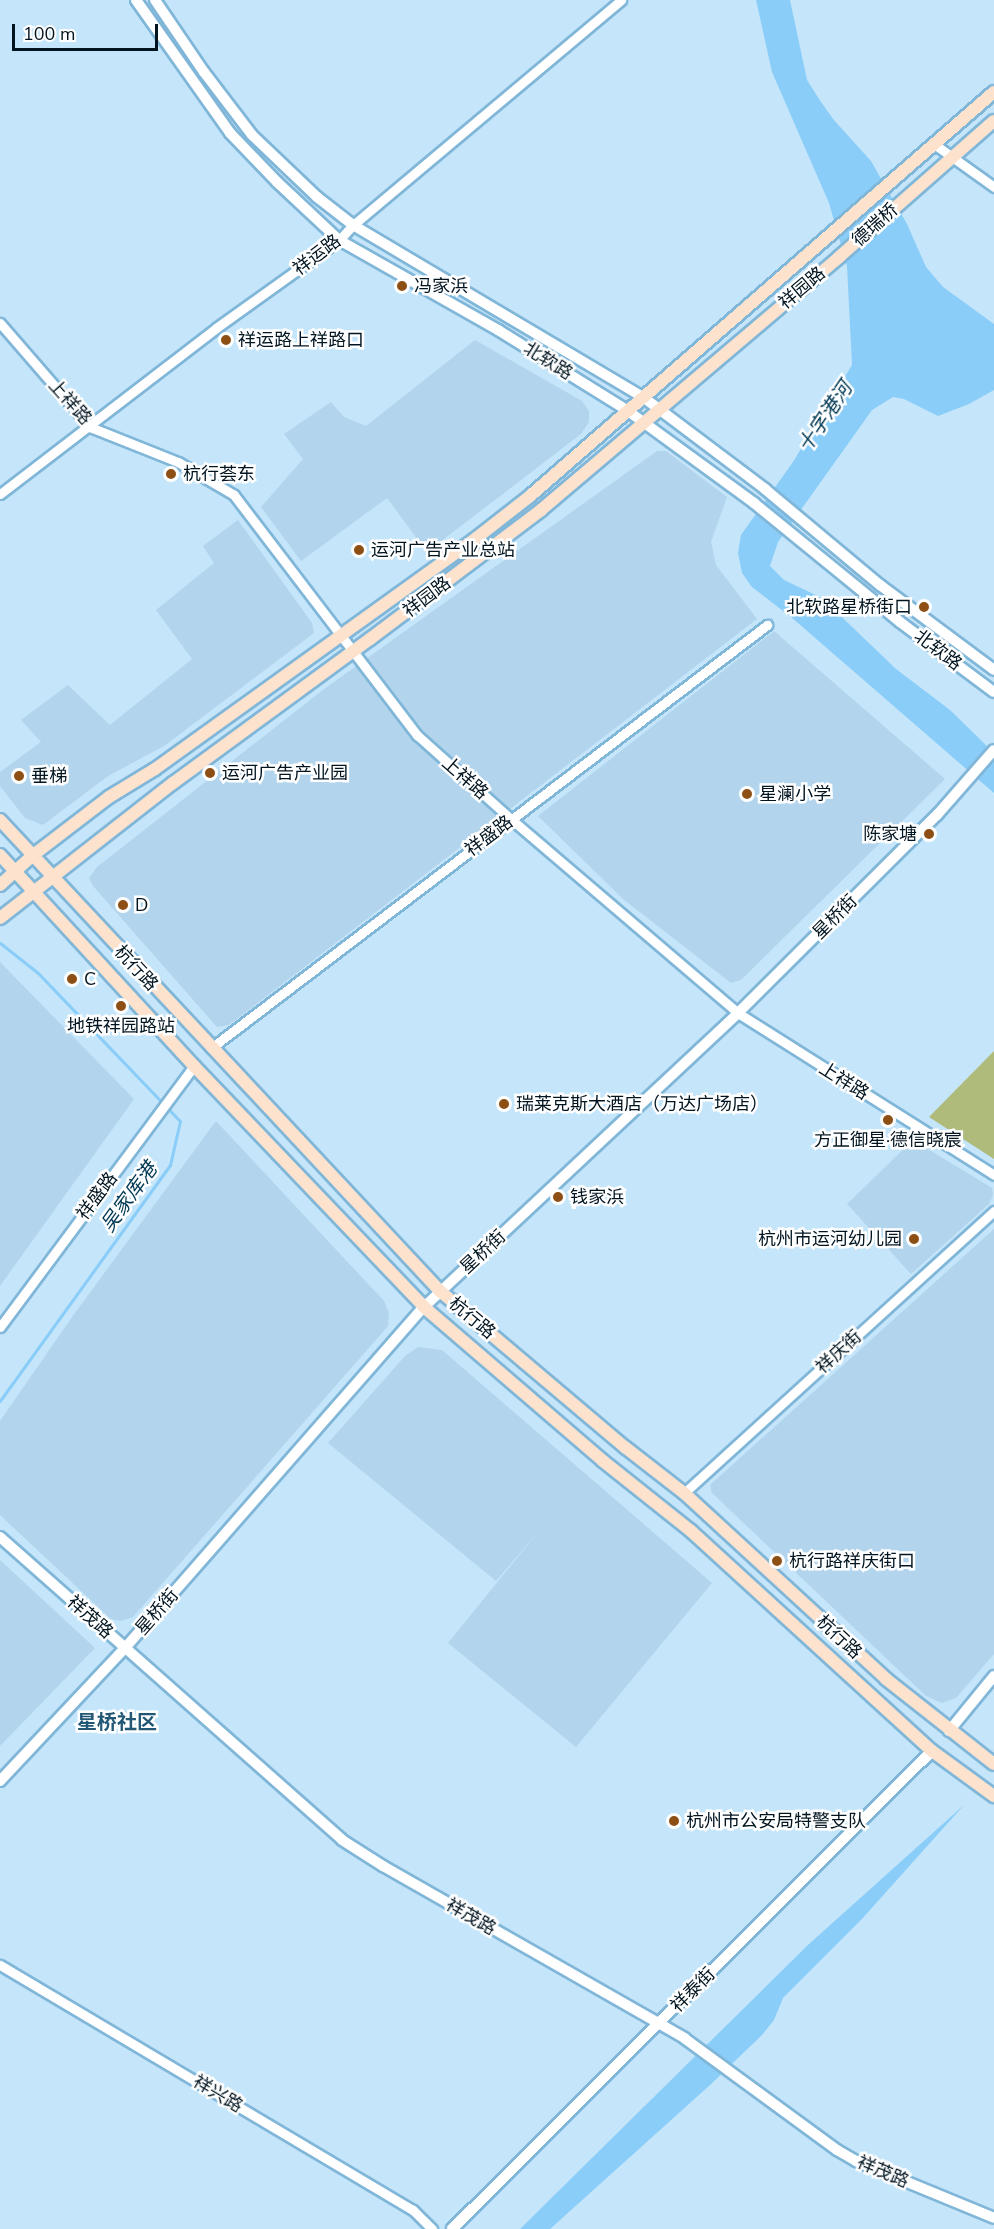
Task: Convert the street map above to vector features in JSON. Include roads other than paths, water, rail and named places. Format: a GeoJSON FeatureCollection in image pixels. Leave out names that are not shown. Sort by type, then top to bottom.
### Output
{"type":"FeatureCollection","features":[{"type":"Feature","properties":{"kind":"main road"},"geometry":{"type":"LineString","coordinates":[[934,144],[994,92]]}},
{"type":"Feature","properties":{"kind":"main road"},"geometry":{"type":"LineString","coordinates":[[952,157],[994,121]]}},
{"type":"Feature","properties":{"kind":"main road","name":"德瑞桥"},"geometry":{"type":"LineString","coordinates":[[825,240],[934,144]]}},
{"type":"Feature","properties":{"kind":"main road","name":"德瑞桥"},"geometry":{"type":"LineString","coordinates":[[839,257],[952,157]]}},
{"type":"Feature","properties":{"kind":"main road","name":"祥园路"},"geometry":{"type":"LineString","coordinates":[[0,885],[32,856],[109,797],[155,769],[484,532],[598,439],[643,397],[825,240]]}},
{"type":"Feature","properties":{"kind":"main road","name":"祥园路"},"geometry":{"type":"LineString","coordinates":[[0,918],[31,891],[172,783],[541,510],[839,257]]}},
{"type":"Feature","properties":{"kind":"main road","name":"杭行路"},"geometry":{"type":"LineString","coordinates":[[0,820],[440,1291],[626,1448],[684,1493],[886,1679],[949,1731],[994,1764]]}},
{"type":"Feature","properties":{"kind":"main road","name":"杭行路"},"geometry":{"type":"LineString","coordinates":[[0,855],[194,1066],[424,1307],[603,1461],[691,1532],[932,1751],[994,1796]]}},
{"type":"Feature","properties":{"kind":"street","name":"北软路"},"geometry":{"type":"LineString","coordinates":[[136,0],[230,133],[277,182],[339,240],[498,330],[644,422],[754,503],[900,622],[994,692]]}},
{"type":"Feature","properties":{"kind":"street","name":"北软路"},"geometry":{"type":"LineString","coordinates":[[155,0],[204,72],[252,135],[317,197],[353,225],[643,397],[765,489],[880,585],[994,670]]}},
{"type":"Feature","properties":{"kind":"street","name":"祥运路"},"geometry":{"type":"LineString","coordinates":[[0,494],[216,328],[339,240],[353,225],[621,0]]}},
{"type":"Feature","properties":{"kind":"street"},"geometry":{"type":"LineString","coordinates":[[934,144],[994,188]]}},
{"type":"Feature","properties":{"kind":"street","name":"上祥路"},"geometry":{"type":"LineString","coordinates":[[0,323],[90,427],[178,462],[234,495],[417,735],[511,819],[738,1013],[994,1176]]}},
{"type":"Feature","properties":{"kind":"street","name":"祥盛路"},"geometry":{"type":"LineString","coordinates":[[211,1048],[767,625]]}},
{"type":"Feature","properties":{"kind":"street","name":"星桥街"},"geometry":{"type":"LineString","coordinates":[[0,1781],[125,1648],[424,1307],[738,1013],[937,815],[994,750]]}},
{"type":"Feature","properties":{"kind":"street","name":"祥盛路"},"geometry":{"type":"LineString","coordinates":[[0,1327],[194,1066]]}},
{"type":"Feature","properties":{"kind":"street","name":"祥庆街"},"geometry":{"type":"LineString","coordinates":[[684,1493],[994,1211]]}},
{"type":"Feature","properties":{"kind":"street","name":"祥茂路"},"geometry":{"type":"LineString","coordinates":[[0,1537],[342,1840],[383,1866],[684,2038],[825,2143],[856,2161],[994,2218]]}},
{"type":"Feature","properties":{"kind":"street"},"geometry":{"type":"LineString","coordinates":[[949,1731],[994,1676]]}},
{"type":"Feature","properties":{"kind":"street","name":"祥泰街"},"geometry":{"type":"LineString","coordinates":[[452,2229],[932,1751]]}},
{"type":"Feature","properties":{"kind":"street","name":"祥兴路"},"geometry":{"type":"LineString","coordinates":[[0,1965],[413,2210],[432,2229]]}},
{"type":"Feature","properties":{"kind":"water","name":"十字港河"},"geometry":{"type":"Polygon","coordinates":[[[756,0],[790,0],[807,80],[833,119],[871,161],[907,224],[926,267],[943,287],[994,324],[994,390],[969,404],[938,416],[904,399],[893,397],[872,410],[778,542],[770,566],[784,580],[822,598],[896,669],[950,710],[994,753],[994,793],[791,617],[752,587],[742,573],[738,553],[741,535],[793,462],[852,365],[847,266],[829,203],[772,72],[756,0]]]}},
{"type":"Feature","properties":{"kind":"water"},"geometry":{"type":"Polygon","coordinates":[[[964,1805],[861,1920],[783,1998],[774,2020],[762,2035],[710,2085],[550,2229],[520,2229],[809,1944],[964,1805]]]}},
{"type":"Feature","properties":{"kind":"waterway","name":"吴家库港"},"geometry":{"type":"LineString","coordinates":[[0,943],[38,973],[180,1121],[170,1165],[0,1401]]}},
{"type":"Feature","properties":{"kind":"place","name":"冯家浜"},"geometry":{"type":"Point","coordinates":[402,286]}},
{"type":"Feature","properties":{"kind":"place","name":"祥运路上祥路口"},"geometry":{"type":"Point","coordinates":[226,340]}},
{"type":"Feature","properties":{"kind":"place","name":"杭行荟东"},"geometry":{"type":"Point","coordinates":[171,474]}},
{"type":"Feature","properties":{"kind":"place","name":"运河广告产业总站"},"geometry":{"type":"Point","coordinates":[359,550]}},
{"type":"Feature","properties":{"kind":"place","name":"北软路星桥街口"},"geometry":{"type":"Point","coordinates":[924,607]}},
{"type":"Feature","properties":{"kind":"place","name":"运河广告产业园"},"geometry":{"type":"Point","coordinates":[210,773]}},
{"type":"Feature","properties":{"kind":"place","name":"垂梯"},"geometry":{"type":"Point","coordinates":[19,776]}},
{"type":"Feature","properties":{"kind":"place","name":"星澜小学"},"geometry":{"type":"Point","coordinates":[747,794]}},
{"type":"Feature","properties":{"kind":"place","name":"陈家塘"},"geometry":{"type":"Point","coordinates":[929,834]}},
{"type":"Feature","properties":{"kind":"place","name":"D"},"geometry":{"type":"Point","coordinates":[123,905]}},
{"type":"Feature","properties":{"kind":"place","name":"C"},"geometry":{"type":"Point","coordinates":[72,979]}},
{"type":"Feature","properties":{"kind":"place","name":"地铁祥园路站"},"geometry":{"type":"Point","coordinates":[121,1006]}},
{"type":"Feature","properties":{"kind":"place","name":"瑞莱克斯大酒店（万达广场店）"},"geometry":{"type":"Point","coordinates":[504,1104]}},
{"type":"Feature","properties":{"kind":"place","name":"方正御星·德信晓宸"},"geometry":{"type":"Point","coordinates":[888,1120]}},
{"type":"Feature","properties":{"kind":"place","name":"钱家浜"},"geometry":{"type":"Point","coordinates":[558,1197]}},
{"type":"Feature","properties":{"kind":"place","name":"杭州市运河幼儿园"},"geometry":{"type":"Point","coordinates":[914,1239]}},
{"type":"Feature","properties":{"kind":"place","name":"杭行路祥庆街口"},"geometry":{"type":"Point","coordinates":[777,1561]}},
{"type":"Feature","properties":{"kind":"place","name":"杭州市公安局特警支队"},"geometry":{"type":"Point","coordinates":[674,1821]}},
{"type":"Feature","properties":{"kind":"district","name":"星桥社区"},"geometry":{"type":"Point","coordinates":[117,1722]}}]}
